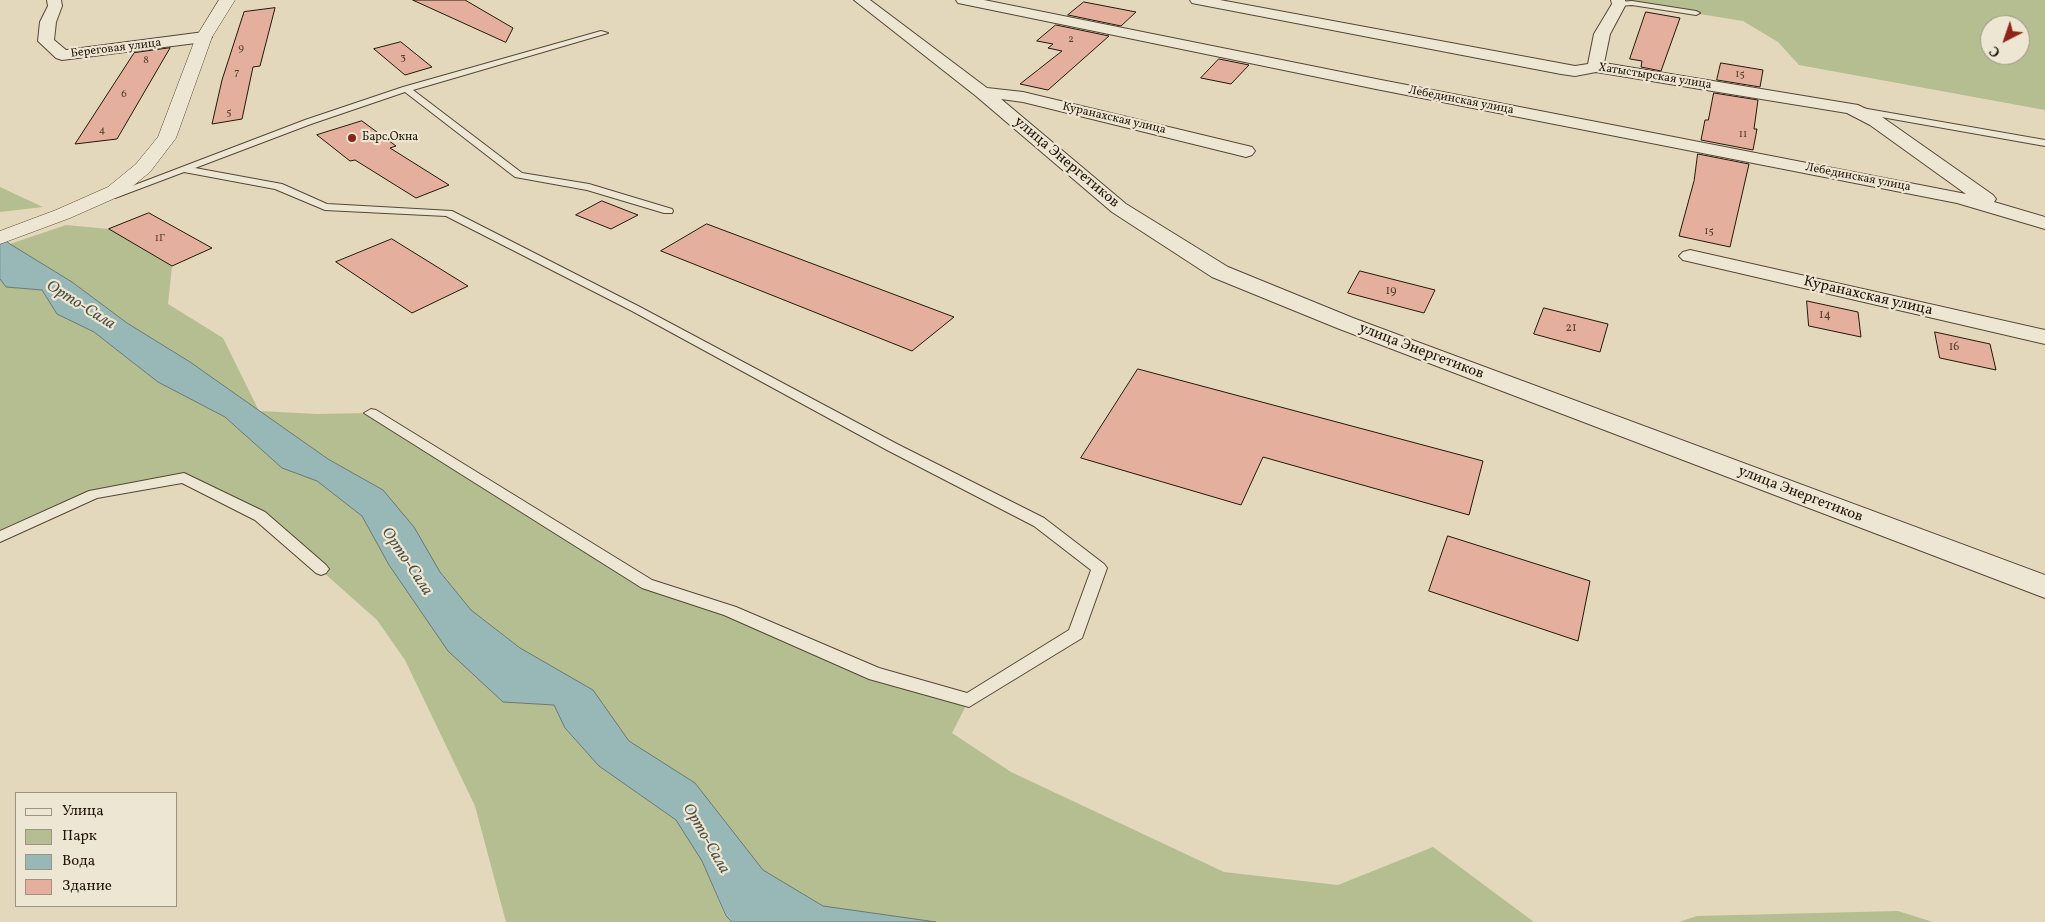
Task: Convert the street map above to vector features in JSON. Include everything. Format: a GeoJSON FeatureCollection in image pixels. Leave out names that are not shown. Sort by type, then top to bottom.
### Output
{"type":"FeatureCollection","features":[{"type":"Feature","properties":{"kind":"street","name":"Береговая улица"},"geometry":{"type":"LineString","coordinates":[[54,0],[55,6],[48,22],[46,41],[62,55],[204,37]]}},
{"type":"Feature","properties":{"kind":"street"},"geometry":{"type":"LineString","coordinates":[[0,238],[63,214],[115,191],[143,168],[166,138],[204,37],[227,0]]}},
{"type":"Feature","properties":{"kind":"street","name":"улица Энергетиков"},"geometry":{"type":"LineString","coordinates":[[861,0],[982,92],[1119,208],[1220,272],[1345,323],[2045,587]]}},
{"type":"Feature","properties":{"kind":"street","name":"Лебединская улица"},"geometry":{"type":"LineString","coordinates":[[963,0],[1376,84],[1960,198],[1997,207]]}},
{"type":"Feature","properties":{"kind":"street","name":"Хатыстырская улица"},"geometry":{"type":"LineString","coordinates":[[1197,0],[1561,69],[1575,71],[1596,67],[1852,109],[1876,121],[1997,207]]}},
{"type":"Feature","properties":{"kind":"street"},"geometry":{"type":"LineString","coordinates":[[1596,67],[1595,58],[1600,37],[1618,2]]}},
{"type":"Feature","properties":{"kind":"street","name":"Куранахская улица"},"geometry":{"type":"LineString","coordinates":[[982,92],[1023,97],[1246,151]]}},
{"type":"Feature","properties":{"kind":"street"},"geometry":{"type":"LineString","coordinates":[[1997,207],[2045,222]]}},
{"type":"Feature","properties":{"kind":"street","name":"Куранахская улица"},"geometry":{"type":"LineString","coordinates":[[1690,256],[2045,337]]}},
{"type":"Feature","properties":{"kind":"lane"},"geometry":{"type":"LineString","coordinates":[[1618,2],[1632,2],[1696,14]]}},
{"type":"Feature","properties":{"kind":"lane"},"geometry":{"type":"LineString","coordinates":[[63,214],[308,122],[406,89],[604,33]]}},
{"type":"Feature","properties":{"kind":"lane"},"geometry":{"type":"LineString","coordinates":[[406,89],[519,175],[589,187],[668,211]]}},
{"type":"Feature","properties":{"kind":"lane"},"geometry":{"type":"LineString","coordinates":[[1852,109],[2045,143]]}},
{"type":"Feature","properties":{"kind":"lane"},"geometry":{"type":"LineString","coordinates":[[184,169],[278,186],[325,208],[448,213],[636,309],[892,447],[1039,522],[1099,568],[1076,634],[969,700],[875,674],[730,611],[647,584],[371,412]]}},
{"type":"Feature","properties":{"kind":"lane"},"geometry":{"type":"LineString","coordinates":[[0,537],[94,494],[184,478],[260,516],[321,569]]}},
{"type":"Feature","properties":{"kind":"green space"},"geometry":{"type":"Polygon","coordinates":[[[1618,0],[2045,0],[2045,110],[1799,65],[1778,42],[1743,21],[1632,3],[1619,4],[1618,0]]]}},
{"type":"Feature","properties":{"kind":"green space"},"geometry":{"type":"Polygon","coordinates":[[[0,187],[43,207],[0,212],[0,187]]]}},
{"type":"Feature","properties":{"kind":"green space"},"geometry":{"type":"Polygon","coordinates":[[[66,225],[109,229],[172,266],[168,304],[223,338],[259,410],[190,362],[127,323],[72,282],[10,244],[66,225]]]}},
{"type":"Feature","properties":{"kind":"green space"},"geometry":{"type":"Polygon","coordinates":[[[0,279],[6,287],[42,290],[57,314],[94,332],[158,382],[225,417],[282,468],[317,481],[362,516],[389,565],[426,619],[503,702],[554,705],[565,728],[599,766],[676,820],[702,861],[725,916],[732,922],[506,922],[475,806],[405,660],[377,620],[260,516],[184,478],[94,494],[0,537],[0,279]]]}},
{"type":"Feature","properties":{"kind":"green space"},"geometry":{"type":"Polygon","coordinates":[[[260,411],[317,414],[371,413],[647,584],[875,674],[969,700],[952,733],[1011,772],[1224,872],[1338,885],[1433,847],[1534,922],[936,922],[823,906],[763,870],[695,784],[629,741],[592,690],[520,648],[471,610],[440,572],[383,490],[328,459],[260,411]]]}},
{"type":"Feature","properties":{"kind":"green space"},"geometry":{"type":"Polygon","coordinates":[[[1898,911],[1933,922],[1679,922],[1697,916],[1898,911]]]}},
{"type":"Feature","properties":{"kind":"water","name":"Орто-Сала"},"geometry":{"type":"Polygon","coordinates":[[[0,236],[72,282],[127,323],[190,362],[328,459],[383,490],[414,527],[440,572],[471,610],[520,648],[593,690],[629,741],[695,783],[763,870],[823,906],[936,922],[732,922],[726,916],[702,861],[676,820],[599,766],[565,728],[554,705],[503,702],[448,651],[389,565],[362,516],[317,481],[282,468],[225,417],[158,382],[94,332],[57,314],[42,290],[6,287],[0,279],[0,236]]]}},
{"type":"Feature","properties":{"kind":"building"},"geometry":{"type":"Polygon","coordinates":[[[413,0],[465,0],[513,28],[506,42],[413,0]]]}},
{"type":"Feature","properties":{"kind":"building"},"geometry":{"type":"Polygon","coordinates":[[[1084,2],[1136,12],[1121,26],[1068,15],[1084,2]]]}},
{"type":"Feature","properties":{"kind":"building"},"geometry":{"type":"Polygon","coordinates":[[[275,8],[260,66],[253,67],[242,119],[212,124],[222,80],[244,12],[275,8]]]}},
{"type":"Feature","properties":{"kind":"building"},"geometry":{"type":"Polygon","coordinates":[[[1646,12],[1680,18],[1661,71],[1641,67],[1642,61],[1630,59],[1646,12]]]}},
{"type":"Feature","properties":{"kind":"building"},"geometry":{"type":"Polygon","coordinates":[[[1056,25],[1109,36],[1048,90],[1020,84],[1062,51],[1048,48],[1053,44],[1037,41],[1056,25]]]}},
{"type":"Feature","properties":{"kind":"building"},"geometry":{"type":"Polygon","coordinates":[[[401,42],[432,67],[405,75],[374,49],[401,42]]]}},
{"type":"Feature","properties":{"kind":"building"},"geometry":{"type":"Polygon","coordinates":[[[170,48],[117,139],[75,144],[134,53],[170,48]]]}},
{"type":"Feature","properties":{"kind":"building"},"geometry":{"type":"Polygon","coordinates":[[[1219,59],[1249,65],[1231,84],[1201,78],[1219,59]]]}},
{"type":"Feature","properties":{"kind":"building"},"geometry":{"type":"Polygon","coordinates":[[[1721,63],[1763,70],[1760,87],[1717,80],[1721,63]]]}},
{"type":"Feature","properties":{"kind":"building"},"geometry":{"type":"Polygon","coordinates":[[[1714,93],[1758,100],[1754,129],[1757,129],[1753,150],[1701,140],[1714,93]]]}},
{"type":"Feature","properties":{"kind":"building"},"geometry":{"type":"Polygon","coordinates":[[[362,121],[396,146],[390,148],[449,185],[416,198],[355,160],[350,161],[317,135],[362,121]]]}},
{"type":"Feature","properties":{"kind":"building"},"geometry":{"type":"Polygon","coordinates":[[[1698,154],[1749,164],[1730,247],[1679,236],[1694,181],[1698,154]]]}},
{"type":"Feature","properties":{"kind":"building"},"geometry":{"type":"Polygon","coordinates":[[[602,201],[638,215],[611,229],[576,215],[602,201]]]}},
{"type":"Feature","properties":{"kind":"building"},"geometry":{"type":"Polygon","coordinates":[[[149,213],[212,248],[172,266],[109,229],[149,213]]]}},
{"type":"Feature","properties":{"kind":"building"},"geometry":{"type":"Polygon","coordinates":[[[707,224],[954,317],[912,351],[661,251],[707,224]]]}},
{"type":"Feature","properties":{"kind":"building"},"geometry":{"type":"Polygon","coordinates":[[[392,239],[468,286],[412,313],[336,262],[392,239]]]}},
{"type":"Feature","properties":{"kind":"building"},"geometry":{"type":"Polygon","coordinates":[[[1360,271],[1435,290],[1424,313],[1348,293],[1360,271]]]}},
{"type":"Feature","properties":{"kind":"building"},"geometry":{"type":"Polygon","coordinates":[[[1807,301],[1858,312],[1861,337],[1809,326],[1807,301]]]}},
{"type":"Feature","properties":{"kind":"building"},"geometry":{"type":"Polygon","coordinates":[[[1544,308],[1608,324],[1600,352],[1534,334],[1544,308]]]}},
{"type":"Feature","properties":{"kind":"building"},"geometry":{"type":"Polygon","coordinates":[[[1935,332],[1990,344],[1996,370],[1940,358],[1935,332]]]}},
{"type":"Feature","properties":{"kind":"building"},"geometry":{"type":"Polygon","coordinates":[[[1138,369],[1483,461],[1469,515],[1263,457],[1241,505],[1081,458],[1138,369]]]}},
{"type":"Feature","properties":{"kind":"building"},"geometry":{"type":"Polygon","coordinates":[[[1448,536],[1590,581],[1578,641],[1429,591],[1448,536]]]}},
{"type":"Feature","properties":{"kind":"place","name":"Барс.Окна"},"geometry":{"type":"Point","coordinates":[352,138]}}]}
